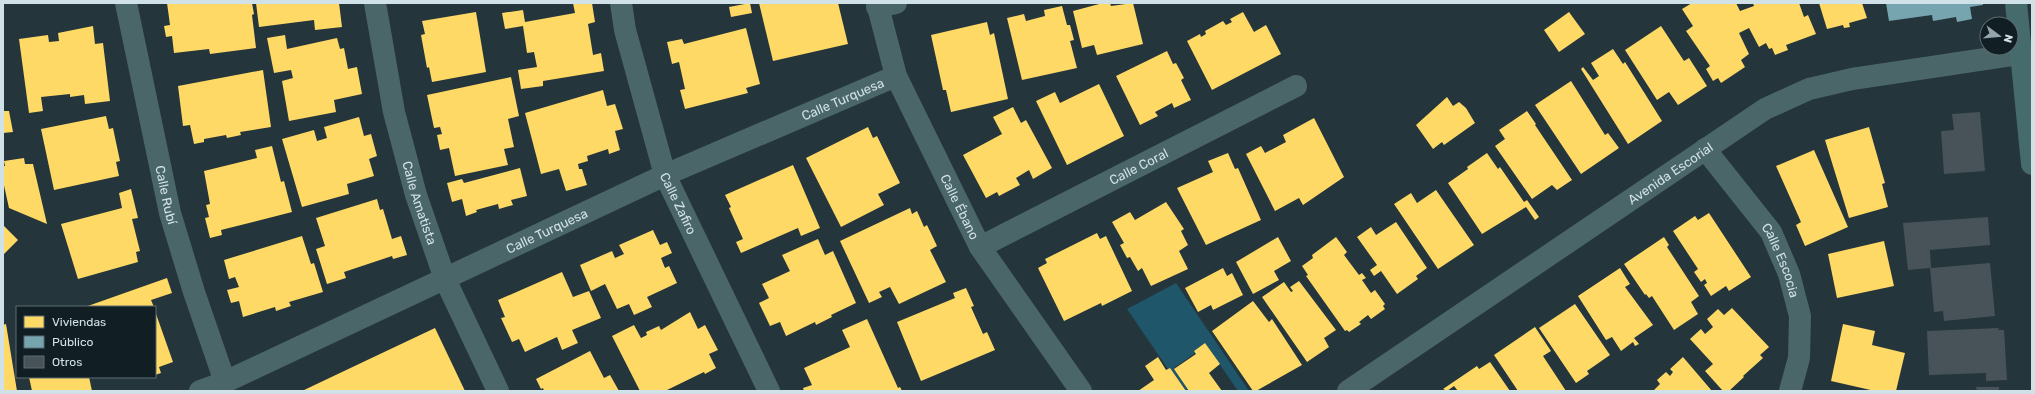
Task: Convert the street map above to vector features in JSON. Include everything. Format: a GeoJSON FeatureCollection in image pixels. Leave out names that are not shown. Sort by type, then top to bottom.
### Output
{"type":"FeatureCollection","features":[{"type":"Feature","properties":{"kind":"main road"},"geometry":{"type":"LineString","coordinates":[[2016,3],[2026,53],[2032,164]]}},
{"type":"Feature","properties":{"kind":"street","name":"Calle Rubí"},"geometry":{"type":"LineString","coordinates":[[126,3],[170,213],[194,292],[225,382]]}},
{"type":"Feature","properties":{"kind":"street","name":"Calle Amatista"},"geometry":{"type":"LineString","coordinates":[[375,3],[394,112],[416,195],[445,279],[498,391]]}},
{"type":"Feature","properties":{"kind":"street","name":"Calle Zafiro"},"geometry":{"type":"LineString","coordinates":[[621,3],[625,30],[665,175],[769,391]]}},
{"type":"Feature","properties":{"kind":"street","name":"Calle Ébano"},"geometry":{"type":"LineString","coordinates":[[883,4],[896,76],[980,247],[1081,391]]}},
{"type":"Feature","properties":{"kind":"street","name":"Avenida Escorial"},"geometry":{"type":"LineString","coordinates":[[1348,391],[1765,109],[1809,89],[1852,79],[2026,53]]}},
{"type":"Feature","properties":{"kind":"street","name":"Calle Turquesa"},"geometry":{"type":"LineString","coordinates":[[200,391],[225,382],[665,175],[896,76]]}},
{"type":"Feature","properties":{"kind":"street","name":"Calle Coral"},"geometry":{"type":"LineString","coordinates":[[980,247],[1296,86]]}},
{"type":"Feature","properties":{"kind":"street","name":"Calle Escocia"},"geometry":{"type":"LineString","coordinates":[[1705,149],[1771,232],[1789,274],[1800,316],[1799,358],[1790,391]]}},
{"type":"Feature","properties":{"kind":"shaded area"},"geometry":{"type":"Polygon","coordinates":[[[1176,283],[1249,391],[1238,391],[1205,343],[1194,351],[1195,353],[1174,368],[1189,391],[1183,391],[1127,309],[1176,283]]]}},
{"type":"Feature","properties":{"kind":"building: Viviendas"},"geometry":{"type":"Polygon","coordinates":[[[167,3],[252,3],[256,48],[210,54],[209,49],[174,53],[172,36],[166,37],[164,26],[170,25],[167,3]]]}},
{"type":"Feature","properties":{"kind":"building: Viviendas"},"geometry":{"type":"Polygon","coordinates":[[[256,3],[339,3],[342,27],[315,30],[314,20],[259,27],[256,3]]]}},
{"type":"Feature","properties":{"kind":"building: Viviendas"},"geometry":{"type":"Polygon","coordinates":[[[573,3],[592,3],[595,22],[588,24],[593,55],[601,53],[604,71],[543,81],[543,86],[521,89],[518,70],[537,67],[534,52],[527,53],[523,26],[505,29],[502,13],[523,10],[525,22],[575,13],[573,3]]]}},
{"type":"Feature","properties":{"kind":"building: Viviendas"},"geometry":{"type":"Polygon","coordinates":[[[750,3],[752,13],[731,17],[729,7],[750,3]]]}},
{"type":"Feature","properties":{"kind":"building: Viviendas"},"geometry":{"type":"Polygon","coordinates":[[[759,3],[838,3],[848,44],[773,61],[759,3]]]}},
{"type":"Feature","properties":{"kind":"building: Viviendas"},"geometry":{"type":"Polygon","coordinates":[[[1103,3],[1110,3],[1111,6],[1133,3],[1143,44],[1097,55],[1094,45],[1082,48],[1073,11],[1103,3]]]}},
{"type":"Feature","properties":{"kind":"building: Viviendas"},"geometry":{"type":"Polygon","coordinates":[[[1692,3],[1736,3],[1740,11],[1754,6],[1753,3],[1799,3],[1804,17],[1808,15],[1816,34],[1786,45],[1788,50],[1775,55],[1772,48],[1769,49],[1766,43],[1759,47],[1749,28],[1739,33],[1749,54],[1741,60],[1745,67],[1721,83],[1718,78],[1713,81],[1706,69],[1710,66],[1686,31],[1693,26],[1682,9],[1692,3]]]}},
{"type":"Feature","properties":{"kind":"building: Viviendas"},"geometry":{"type":"Polygon","coordinates":[[[1819,3],[1862,3],[1867,18],[1849,23],[1850,27],[1844,28],[1843,25],[1827,29],[1819,3]]]}},
{"type":"Feature","properties":{"kind":"building: Viviendas"},"geometry":{"type":"Polygon","coordinates":[[[1062,6],[1067,25],[1070,25],[1074,40],[1070,41],[1077,68],[1022,80],[1007,18],[1024,14],[1026,21],[1045,16],[1044,10],[1062,6]]]}},
{"type":"Feature","properties":{"kind":"building: Viviendas"},"geometry":{"type":"Polygon","coordinates":[[[476,12],[486,72],[432,82],[429,67],[427,68],[421,35],[425,34],[422,21],[476,12]]]}},
{"type":"Feature","properties":{"kind":"building: Viviendas"},"geometry":{"type":"Polygon","coordinates":[[[1243,12],[1254,32],[1266,25],[1281,54],[1212,90],[1187,41],[1200,34],[1201,37],[1206,34],[1205,31],[1223,21],[1226,25],[1232,22],[1230,19],[1243,12]]]}},
{"type":"Feature","properties":{"kind":"building: Viviendas"},"geometry":{"type":"Polygon","coordinates":[[[1569,12],[1585,34],[1559,52],[1544,30],[1569,12]]]}},
{"type":"Feature","properties":{"kind":"building: Viviendas"},"geometry":{"type":"Polygon","coordinates":[[[987,22],[990,35],[994,33],[1008,99],[951,112],[946,90],[943,90],[931,35],[987,22]]]}},
{"type":"Feature","properties":{"kind":"building: Viviendas"},"geometry":{"type":"Polygon","coordinates":[[[93,26],[95,44],[103,43],[110,101],[85,104],[84,95],[70,97],[70,94],[41,97],[43,111],[29,113],[19,39],[48,35],[49,42],[59,41],[58,33],[93,26]]]}},
{"type":"Feature","properties":{"kind":"building: Viviendas"},"geometry":{"type":"Polygon","coordinates":[[[1661,26],[1684,61],[1689,58],[1707,86],[1678,105],[1669,92],[1657,100],[1625,50],[1661,26]]]}},
{"type":"Feature","properties":{"kind":"building: Viviendas"},"geometry":{"type":"Polygon","coordinates":[[[746,28],[760,84],[746,88],[748,93],[685,109],[680,90],[685,89],[679,62],[672,64],[667,42],[682,39],[684,44],[746,28]]]}},
{"type":"Feature","properties":{"kind":"building: Viviendas"},"geometry":{"type":"Polygon","coordinates":[[[285,35],[287,49],[337,38],[340,49],[344,48],[348,69],[357,67],[362,94],[334,100],[336,112],[289,121],[282,81],[293,78],[291,70],[274,73],[267,38],[285,35]]]}},
{"type":"Feature","properties":{"kind":"building: Viviendas"},"geometry":{"type":"Polygon","coordinates":[[[1613,49],[1623,64],[1625,62],[1662,121],[1628,144],[1581,69],[1583,67],[1593,80],[1599,76],[1591,63],[1613,49]]]}},
{"type":"Feature","properties":{"kind":"building: Viviendas"},"geometry":{"type":"Polygon","coordinates":[[[1167,51],[1173,64],[1176,63],[1184,78],[1181,80],[1191,100],[1174,108],[1172,103],[1155,112],[1158,116],[1140,125],[1116,76],[1167,51]]]}},
{"type":"Feature","properties":{"kind":"building: Viviendas"},"geometry":{"type":"Polygon","coordinates":[[[263,70],[271,127],[240,132],[241,135],[227,138],[226,135],[204,139],[204,142],[194,144],[190,125],[183,126],[178,86],[263,70]]]}},
{"type":"Feature","properties":{"kind":"building: Viviendas"},"geometry":{"type":"Polygon","coordinates":[[[511,77],[519,116],[508,119],[514,147],[504,149],[508,165],[455,176],[449,148],[440,150],[437,135],[442,134],[440,127],[434,128],[427,95],[511,77]]]}},
{"type":"Feature","properties":{"kind":"building: Viviendas"},"geometry":{"type":"Polygon","coordinates":[[[1571,81],[1605,135],[1608,133],[1619,148],[1581,174],[1535,105],[1571,81]]]}},
{"type":"Feature","properties":{"kind":"building: Viviendas"},"geometry":{"type":"Polygon","coordinates":[[[1099,84],[1124,136],[1067,165],[1036,101],[1055,92],[1060,103],[1099,84]]]}},
{"type":"Feature","properties":{"kind":"building: Viviendas"},"geometry":{"type":"Polygon","coordinates":[[[603,90],[607,106],[615,104],[623,129],[615,131],[620,150],[609,154],[608,149],[587,156],[588,161],[578,164],[579,169],[582,169],[587,185],[566,191],[559,169],[541,174],[525,113],[603,90]]]}},
{"type":"Feature","properties":{"kind":"building: Viviendas"},"geometry":{"type":"Polygon","coordinates":[[[1447,97],[1453,106],[1459,102],[1466,108],[1475,123],[1444,145],[1442,142],[1433,149],[1416,125],[1447,97]]]}},
{"type":"Feature","properties":{"kind":"building: Viviendas"},"geometry":{"type":"Polygon","coordinates":[[[1013,107],[1021,123],[1026,120],[1052,168],[1033,179],[1029,170],[1016,178],[1020,185],[999,196],[997,192],[986,198],[963,155],[1002,134],[993,117],[1013,107]]]}},
{"type":"Feature","properties":{"kind":"building: Viviendas"},"geometry":{"type":"Polygon","coordinates":[[[3,111],[9,111],[13,132],[3,133],[3,111]]]}},
{"type":"Feature","properties":{"kind":"building: Viviendas"},"geometry":{"type":"Polygon","coordinates":[[[1527,111],[1572,180],[1557,190],[1552,185],[1532,199],[1495,146],[1505,139],[1499,130],[1527,111]]]}},
{"type":"Feature","properties":{"kind":"building: Viviendas"},"geometry":{"type":"Polygon","coordinates":[[[106,116],[109,129],[113,128],[120,161],[116,162],[119,176],[54,190],[41,129],[106,116]]]}},
{"type":"Feature","properties":{"kind":"building: Viviendas"},"geometry":{"type":"Polygon","coordinates":[[[359,117],[364,136],[371,134],[377,156],[369,159],[374,176],[347,184],[349,194],[302,207],[282,139],[314,130],[317,141],[327,138],[324,127],[359,117]]]}},
{"type":"Feature","properties":{"kind":"building: Viviendas"},"geometry":{"type":"Polygon","coordinates":[[[1314,118],[1344,177],[1303,205],[1299,198],[1275,211],[1246,154],[1261,146],[1265,153],[1286,142],[1283,135],[1314,118]]]}},
{"type":"Feature","properties":{"kind":"building: Viviendas"},"geometry":{"type":"Polygon","coordinates":[[[868,127],[873,138],[877,136],[900,183],[878,194],[884,205],[841,227],[806,158],[868,127]]]}},
{"type":"Feature","properties":{"kind":"building: Viviendas"},"geometry":{"type":"Polygon","coordinates":[[[1869,127],[1885,183],[1882,184],[1888,207],[1849,218],[1825,140],[1869,127]]]}},
{"type":"Feature","properties":{"kind":"building: Viviendas"},"geometry":{"type":"Polygon","coordinates":[[[272,146],[281,182],[284,181],[292,212],[221,230],[222,235],[210,238],[205,218],[209,217],[206,205],[210,204],[204,171],[257,158],[255,150],[272,146]]]}},
{"type":"Feature","properties":{"kind":"building: Viviendas"},"geometry":{"type":"Polygon","coordinates":[[[1814,150],[1848,227],[1805,246],[1796,225],[1801,222],[1776,166],[1814,150]]]}},
{"type":"Feature","properties":{"kind":"building: Viviendas"},"geometry":{"type":"Polygon","coordinates":[[[1228,153],[1235,169],[1238,168],[1261,220],[1206,245],[1177,188],[1213,172],[1208,161],[1228,153]]]}},
{"type":"Feature","properties":{"kind":"building: Viviendas"},"geometry":{"type":"Polygon","coordinates":[[[1487,153],[1498,169],[1500,167],[1524,202],[1527,200],[1539,217],[1535,220],[1526,207],[1482,234],[1448,183],[1487,153]]]}},
{"type":"Feature","properties":{"kind":"building: Viviendas"},"geometry":{"type":"Polygon","coordinates":[[[24,158],[25,164],[33,164],[47,224],[9,208],[3,181],[3,166],[5,166],[4,161],[24,158]]]}},
{"type":"Feature","properties":{"kind":"building: Viviendas"},"geometry":{"type":"Polygon","coordinates":[[[793,165],[820,228],[801,236],[798,228],[741,253],[736,242],[743,239],[729,208],[731,207],[725,195],[793,165]]]}},
{"type":"Feature","properties":{"kind":"building: Viviendas"},"geometry":{"type":"Polygon","coordinates":[[[520,168],[527,196],[511,200],[513,205],[499,209],[498,204],[476,210],[477,212],[466,216],[462,199],[452,202],[447,183],[462,179],[464,183],[520,168]]]}},
{"type":"Feature","properties":{"kind":"building: Viviendas"},"geometry":{"type":"Polygon","coordinates":[[[131,189],[138,218],[132,219],[140,251],[136,252],[138,262],[78,279],[61,224],[122,208],[119,193],[131,189]]]}},
{"type":"Feature","properties":{"kind":"building: Viviendas"},"geometry":{"type":"Polygon","coordinates":[[[1436,190],[1474,245],[1438,269],[1394,204],[1411,193],[1417,203],[1436,190]]]}},
{"type":"Feature","properties":{"kind":"building: Viviendas"},"geometry":{"type":"Polygon","coordinates":[[[377,199],[380,210],[383,209],[392,239],[401,236],[407,255],[393,259],[392,256],[344,272],[346,278],[327,284],[316,249],[325,246],[316,218],[377,199]]]}},
{"type":"Feature","properties":{"kind":"building: Viviendas"},"geometry":{"type":"Polygon","coordinates":[[[1166,202],[1184,229],[1181,231],[1188,245],[1179,251],[1188,269],[1151,286],[1142,268],[1138,271],[1130,257],[1127,258],[1120,245],[1124,243],[1112,222],[1130,212],[1135,220],[1166,202]]]}},
{"type":"Feature","properties":{"kind":"building: Viviendas"},"geometry":{"type":"Polygon","coordinates":[[[910,208],[912,214],[917,211],[924,227],[927,225],[937,246],[930,250],[946,282],[899,304],[890,287],[879,292],[882,297],[869,303],[840,241],[910,208]]]}},
{"type":"Feature","properties":{"kind":"building: Viviendas"},"geometry":{"type":"Polygon","coordinates":[[[1709,213],[1751,277],[1729,291],[1726,286],[1711,296],[1704,285],[1707,283],[1705,279],[1701,282],[1694,272],[1698,269],[1673,231],[1695,216],[1698,220],[1709,213]]]}},
{"type":"Feature","properties":{"kind":"building: Viviendas"},"geometry":{"type":"Polygon","coordinates":[[[1396,222],[1427,268],[1416,276],[1418,279],[1397,294],[1381,271],[1374,276],[1370,270],[1377,265],[1357,237],[1371,227],[1376,235],[1396,222]]]}},
{"type":"Feature","properties":{"kind":"building: Viviendas"},"geometry":{"type":"Polygon","coordinates":[[[3,225],[18,240],[3,255],[3,225]]]}},
{"type":"Feature","properties":{"kind":"building: Viviendas"},"geometry":{"type":"Polygon","coordinates":[[[653,230],[660,245],[667,242],[672,253],[661,258],[665,268],[669,266],[677,283],[647,297],[652,307],[634,315],[629,304],[617,309],[605,284],[591,291],[580,265],[612,251],[615,258],[624,254],[619,245],[653,230]]]}},
{"type":"Feature","properties":{"kind":"building: Viviendas"},"geometry":{"type":"Polygon","coordinates":[[[1097,233],[1100,239],[1106,236],[1132,291],[1102,306],[1101,303],[1064,321],[1038,268],[1047,263],[1045,259],[1097,233]]]}},
{"type":"Feature","properties":{"kind":"building: Viviendas"},"geometry":{"type":"Polygon","coordinates":[[[302,236],[311,264],[314,263],[323,292],[289,302],[291,306],[276,311],[275,307],[243,317],[239,301],[231,303],[227,290],[239,287],[235,277],[229,279],[224,260],[302,236]]]}},
{"type":"Feature","properties":{"kind":"building: Viviendas"},"geometry":{"type":"Polygon","coordinates":[[[1278,237],[1291,261],[1274,271],[1279,280],[1253,294],[1236,262],[1278,237]]]}},
{"type":"Feature","properties":{"kind":"building: Viviendas"},"geometry":{"type":"Polygon","coordinates":[[[1336,237],[1347,252],[1344,255],[1359,275],[1362,273],[1366,278],[1362,280],[1371,293],[1375,290],[1385,304],[1383,306],[1385,309],[1371,319],[1368,315],[1359,322],[1361,324],[1349,332],[1347,330],[1345,331],[1306,276],[1308,275],[1302,266],[1313,258],[1312,255],[1336,237]]]}},
{"type":"Feature","properties":{"kind":"building: Viviendas"},"geometry":{"type":"Polygon","coordinates":[[[1664,237],[1669,245],[1667,247],[1699,296],[1691,302],[1698,314],[1674,330],[1652,296],[1649,298],[1646,294],[1645,295],[1624,264],[1664,237]]]}},
{"type":"Feature","properties":{"kind":"building: Viviendas"},"geometry":{"type":"Polygon","coordinates":[[[818,239],[825,255],[833,251],[856,303],[831,315],[832,317],[816,325],[815,322],[786,336],[780,322],[770,326],[759,303],[769,298],[762,284],[790,271],[782,255],[818,239]]]}},
{"type":"Feature","properties":{"kind":"building: Viviendas"},"geometry":{"type":"Polygon","coordinates":[[[1884,241],[1894,286],[1837,298],[1828,254],[1884,241]]]}},
{"type":"Feature","properties":{"kind":"building: Viviendas"},"geometry":{"type":"Polygon","coordinates":[[[1223,268],[1227,276],[1232,273],[1243,295],[1213,310],[1211,305],[1198,312],[1185,288],[1223,268]]]}},
{"type":"Feature","properties":{"kind":"building: Viviendas"},"geometry":{"type":"Polygon","coordinates":[[[1620,268],[1630,284],[1625,287],[1653,325],[1634,338],[1639,344],[1635,346],[1633,342],[1621,351],[1612,337],[1606,340],[1578,296],[1620,268]]]}},
{"type":"Feature","properties":{"kind":"building: Viviendas"},"geometry":{"type":"Polygon","coordinates":[[[562,272],[573,297],[589,291],[601,318],[572,330],[578,343],[562,350],[557,337],[525,352],[519,339],[512,342],[501,318],[505,317],[498,300],[562,272]]]}},
{"type":"Feature","properties":{"kind":"building: Viviendas"},"geometry":{"type":"Polygon","coordinates":[[[167,278],[172,293],[151,300],[154,306],[88,306],[167,278]]]}},
{"type":"Feature","properties":{"kind":"building: Viviendas"},"geometry":{"type":"Polygon","coordinates":[[[1299,281],[1336,330],[1324,338],[1329,347],[1307,362],[1262,297],[1284,282],[1291,292],[1293,291],[1290,287],[1299,281]]]}},
{"type":"Feature","properties":{"kind":"building: Viviendas"},"geometry":{"type":"Polygon","coordinates":[[[966,288],[974,306],[971,307],[983,334],[987,332],[995,350],[921,381],[897,322],[955,298],[953,293],[966,288]]]}},
{"type":"Feature","properties":{"kind":"building: Viviendas"},"geometry":{"type":"Polygon","coordinates":[[[1253,301],[1269,322],[1272,319],[1302,365],[1256,391],[1253,391],[1212,331],[1253,301]]]}},
{"type":"Feature","properties":{"kind":"building: Viviendas"},"geometry":{"type":"Polygon","coordinates":[[[1575,304],[1610,355],[1587,371],[1589,374],[1576,383],[1539,328],[1575,304]]]}},
{"type":"Feature","properties":{"kind":"building: Viviendas"},"geometry":{"type":"Polygon","coordinates":[[[1732,308],[1769,347],[1760,355],[1763,358],[1743,376],[1744,377],[1729,391],[1723,391],[1705,371],[1713,364],[1690,339],[1701,329],[1705,334],[1713,327],[1707,319],[1718,309],[1724,315],[1732,308]]]}},
{"type":"Feature","properties":{"kind":"building: Viviendas"},"geometry":{"type":"Polygon","coordinates":[[[690,312],[698,329],[705,325],[718,350],[709,354],[716,368],[705,374],[704,372],[665,391],[640,391],[612,336],[634,325],[641,338],[647,335],[646,332],[659,326],[661,330],[690,312]]]}},
{"type":"Feature","properties":{"kind":"building: Viviendas"},"geometry":{"type":"Polygon","coordinates":[[[156,314],[173,362],[159,367],[161,373],[156,375],[156,314]]]}},
{"type":"Feature","properties":{"kind":"building: Viviendas"},"geometry":{"type":"Polygon","coordinates":[[[867,319],[898,388],[900,387],[902,391],[804,391],[803,388],[812,385],[804,368],[850,347],[842,330],[867,319]]]}},
{"type":"Feature","properties":{"kind":"building: Viviendas"},"geometry":{"type":"Polygon","coordinates":[[[6,324],[17,391],[3,391],[3,325],[6,324]]]}},
{"type":"Feature","properties":{"kind":"building: Viviendas"},"geometry":{"type":"Polygon","coordinates":[[[1843,324],[1875,331],[1872,345],[1905,353],[1896,391],[1875,391],[1831,381],[1843,324]]]}},
{"type":"Feature","properties":{"kind":"building: Viviendas"},"geometry":{"type":"Polygon","coordinates":[[[1535,327],[1551,351],[1543,356],[1566,391],[1518,391],[1494,355],[1535,327]]]}},
{"type":"Feature","properties":{"kind":"building: Viviendas"},"geometry":{"type":"Polygon","coordinates":[[[435,328],[465,391],[302,391],[361,363],[435,328]]]}},
{"type":"Feature","properties":{"kind":"building: Viviendas"},"geometry":{"type":"Polygon","coordinates":[[[1205,343],[1220,364],[1209,373],[1222,391],[1189,391],[1174,369],[1196,354],[1194,351],[1205,343]]]}},
{"type":"Feature","properties":{"kind":"building: Viviendas"},"geometry":{"type":"Polygon","coordinates":[[[590,351],[604,378],[610,375],[619,391],[544,391],[543,388],[541,389],[536,379],[590,351]]]}},
{"type":"Feature","properties":{"kind":"building: Viviendas"},"geometry":{"type":"Polygon","coordinates":[[[1158,357],[1166,370],[1170,368],[1186,391],[1138,391],[1154,380],[1145,366],[1158,357]]]}},
{"type":"Feature","properties":{"kind":"building: Viviendas"},"geometry":{"type":"Polygon","coordinates":[[[1683,357],[1712,391],[1653,391],[1660,384],[1657,380],[1666,372],[1670,376],[1673,372],[1670,369],[1683,357]]]}},
{"type":"Feature","properties":{"kind":"building: Viviendas"},"geometry":{"type":"Polygon","coordinates":[[[1490,362],[1510,391],[1458,391],[1454,386],[1447,391],[1443,389],[1477,366],[1479,369],[1490,362]]]}},
{"type":"Feature","properties":{"kind":"building: Viviendas"},"geometry":{"type":"Polygon","coordinates":[[[29,378],[89,378],[92,391],[32,391],[29,378]]]}},
{"type":"Feature","properties":{"kind":"building: Público"},"geometry":{"type":"Polygon","coordinates":[[[1886,3],[1983,3],[1983,5],[1970,7],[1972,19],[1957,22],[1956,17],[1933,21],[1932,15],[1889,21],[1886,3]]]}},
{"type":"Feature","properties":{"kind":"building: Otros"},"geometry":{"type":"Polygon","coordinates":[[[1980,112],[1985,171],[1944,174],[1941,131],[1954,130],[1952,114],[1980,112]]]}},
{"type":"Feature","properties":{"kind":"building: Otros"},"geometry":{"type":"Polygon","coordinates":[[[1988,217],[1990,245],[1930,250],[1931,268],[1990,263],[1995,316],[1944,321],[1943,311],[1934,312],[1930,268],[1908,270],[1903,223],[1988,217]]]}},
{"type":"Feature","properties":{"kind":"building: Otros"},"geometry":{"type":"Polygon","coordinates":[[[1999,328],[1998,330],[2004,330],[2007,380],[1986,381],[1986,373],[1929,375],[1927,331],[1999,328]]]}},
{"type":"Feature","properties":{"kind":"building: Otros"},"geometry":{"type":"Polygon","coordinates":[[[1976,387],[1999,387],[1999,391],[1977,391],[1976,387]]]}}]}
